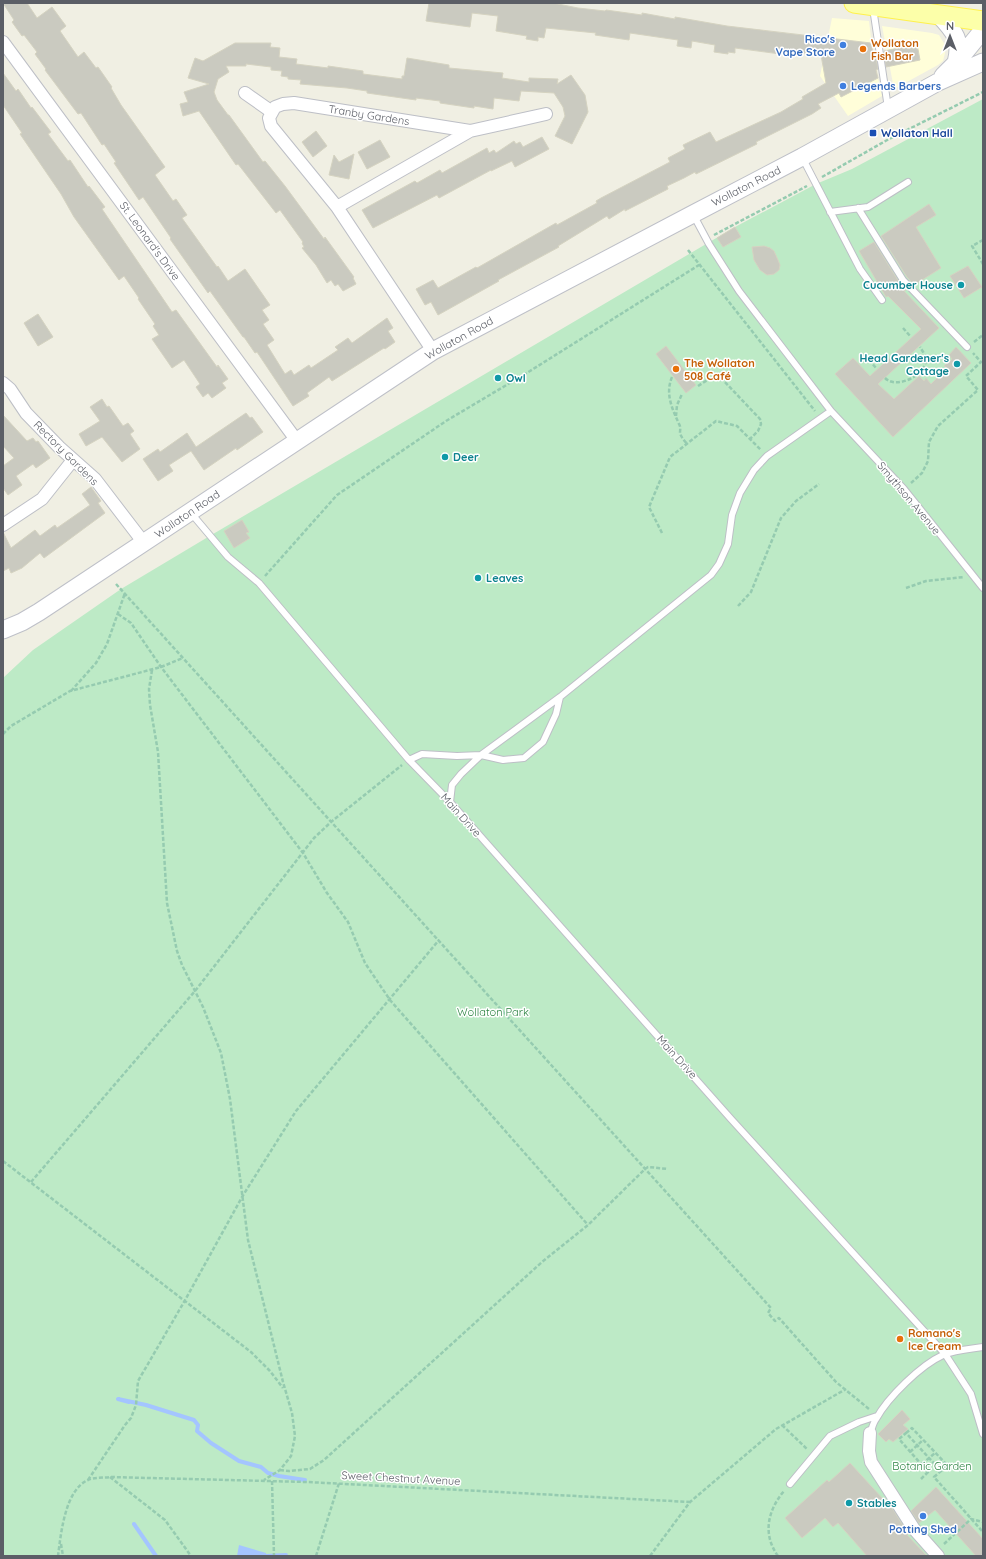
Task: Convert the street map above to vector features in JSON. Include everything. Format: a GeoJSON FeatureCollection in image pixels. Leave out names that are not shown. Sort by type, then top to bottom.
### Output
{"type":"FeatureCollection","features":[{"type":"Feature","properties":{"kind":"main road"},"geometry":{"type":"LineString","coordinates":[[854,3],[983,21]]}},
{"type":"Feature","properties":{"kind":"street"},"geometry":{"type":"LineString","coordinates":[[939,15],[951,28],[959,44],[959,53],[956,64]]}},
{"type":"Feature","properties":{"kind":"street","name":"Wollaton Road"},"geometry":{"type":"LineString","coordinates":[[938,82],[956,64],[983,30]]}},
{"type":"Feature","properties":{"kind":"street","name":"St. Leonard's Drive"},"geometry":{"type":"LineString","coordinates":[[3,42],[297,441]]}},
{"type":"Feature","properties":{"kind":"street","name":"Wollaton Road"},"geometry":{"type":"LineString","coordinates":[[3,630],[22,622],[39,612],[433,351],[802,158],[938,82],[983,62]]}},
{"type":"Feature","properties":{"kind":"street"},"geometry":{"type":"LineString","coordinates":[[245,93],[272,112],[269,118],[271,126],[337,207],[433,351]]}},
{"type":"Feature","properties":{"kind":"street","name":"Tranby Gardens"},"geometry":{"type":"LineString","coordinates":[[272,112],[275,107],[283,104],[294,104],[470,131]]}},
{"type":"Feature","properties":{"kind":"street","name":"Tranby Gardens"},"geometry":{"type":"LineString","coordinates":[[337,207],[470,131],[546,114]]}},
{"type":"Feature","properties":{"kind":"street","name":"Rectory Gardens"},"geometry":{"type":"LineString","coordinates":[[3,383],[10,389],[26,413],[73,460],[95,479],[144,543]]}},
{"type":"Feature","properties":{"kind":"street"},"geometry":{"type":"LineString","coordinates":[[3,525],[42,499],[73,460]]}},
{"type":"Feature","properties":{"kind":"street"},"geometry":{"type":"LineString","coordinates":[[870,1433],[869,1451],[871,1462],[914,1529],[938,1556]]}},
{"type":"Feature","properties":{"kind":"lane"},"geometry":{"type":"LineString","coordinates":[[873,6],[888,110]]}},
{"type":"Feature","properties":{"kind":"lane"},"geometry":{"type":"LineString","coordinates":[[802,158],[860,269],[882,300]]}},
{"type":"Feature","properties":{"kind":"lane"},"geometry":{"type":"LineString","coordinates":[[830,212],[868,207],[908,182]]}},
{"type":"Feature","properties":{"kind":"lane"},"geometry":{"type":"LineString","coordinates":[[858,208],[903,280],[967,347]]}},
{"type":"Feature","properties":{"kind":"lane","name":"Smythson Avenue"},"geometry":{"type":"LineString","coordinates":[[693,214],[739,290],[831,411],[904,489],[983,588]]}},
{"type":"Feature","properties":{"kind":"lane"},"geometry":{"type":"LineString","coordinates":[[450,802],[452,785],[481,755],[560,697],[711,574],[719,564],[728,544],[732,515],[740,492],[754,470],[767,456],[831,411]]}},
{"type":"Feature","properties":{"kind":"lane","name":"Main Drive"},"geometry":{"type":"LineString","coordinates":[[190,512],[228,557],[259,583],[409,760],[450,802],[731,1119],[945,1354],[971,1394],[983,1434]]}},
{"type":"Feature","properties":{"kind":"lane"},"geometry":{"type":"LineString","coordinates":[[409,760],[422,754],[457,756],[481,755],[503,760],[524,758],[542,742],[556,714],[560,697]]}},
{"type":"Feature","properties":{"kind":"lane"},"geometry":{"type":"LineString","coordinates":[[870,1433],[878,1416],[898,1391],[931,1361],[945,1354],[983,1347]]}},
{"type":"Feature","properties":{"kind":"lane"},"geometry":{"type":"LineString","coordinates":[[790,1484],[830,1436],[860,1422],[878,1416]]}},
{"type":"Feature","properties":{"kind":"path"},"geometry":{"type":"LineString","coordinates":[[707,239],[889,139],[983,92]]}},
{"type":"Feature","properties":{"kind":"path"},"geometry":{"type":"LineString","coordinates":[[983,240],[972,246],[983,264]]}},
{"type":"Feature","properties":{"kind":"path"},"geometry":{"type":"LineString","coordinates":[[688,250],[821,419]]}},
{"type":"Feature","properties":{"kind":"path"},"geometry":{"type":"LineString","coordinates":[[259,583],[337,495],[446,421],[530,371],[699,265]]}},
{"type":"Feature","properties":{"kind":"path"},"geometry":{"type":"LineString","coordinates":[[903,328],[911,337]]}},
{"type":"Feature","properties":{"kind":"path"},"geometry":{"type":"LineString","coordinates":[[904,489],[922,473],[928,461],[929,442],[938,426],[978,390],[966,376],[981,362],[967,347],[983,335]]}},
{"type":"Feature","properties":{"kind":"path"},"geometry":{"type":"LineString","coordinates":[[885,378],[888,381],[897,383],[905,382],[918,373],[925,365],[926,356],[920,347]]}},
{"type":"Feature","properties":{"kind":"path"},"geometry":{"type":"LineString","coordinates":[[869,360],[877,369]]}},
{"type":"Feature","properties":{"kind":"path"},"geometry":{"type":"LineString","coordinates":[[672,377],[669,397],[676,419],[680,425],[680,435],[687,444]]}},
{"type":"Feature","properties":{"kind":"path"},"geometry":{"type":"LineString","coordinates":[[698,386],[709,378],[723,380],[760,419],[761,424],[758,431],[750,439]]}},
{"type":"Feature","properties":{"kind":"path"},"geometry":{"type":"LineString","coordinates":[[676,419],[677,405],[682,394]]}},
{"type":"Feature","properties":{"kind":"path"},"geometry":{"type":"LineString","coordinates":[[662,533],[649,506],[670,457],[716,421],[737,426],[767,456]]}},
{"type":"Feature","properties":{"kind":"path"},"geometry":{"type":"LineString","coordinates":[[738,606],[751,592],[781,518],[796,501],[819,484]]}},
{"type":"Feature","properties":{"kind":"path"},"geometry":{"type":"LineString","coordinates":[[906,588],[926,581],[972,576]]}},
{"type":"Feature","properties":{"kind":"path"},"geometry":{"type":"LineString","coordinates":[[116,584],[646,1168],[770,1308],[768,1313],[775,1321],[779,1318],[836,1382],[878,1416]]}},
{"type":"Feature","properties":{"kind":"path"},"geometry":{"type":"LineString","coordinates":[[70,692],[96,663],[107,644],[125,593]]}},
{"type":"Feature","properties":{"kind":"path"},"geometry":{"type":"LineString","coordinates":[[118,614],[131,623],[161,667],[303,853],[327,893],[348,922],[365,963],[390,1000],[588,1225]]}},
{"type":"Feature","properties":{"kind":"path"},"geometry":{"type":"LineString","coordinates":[[3,734],[11,726],[70,692],[152,670],[183,658]]}},
{"type":"Feature","properties":{"kind":"path"},"geometry":{"type":"LineString","coordinates":[[152,670],[149,689],[150,705],[158,752],[167,903],[177,951],[214,1032],[221,1053],[230,1099],[248,1240],[292,1413],[295,1436],[291,1456],[280,1470],[264,1480]]}},
{"type":"Feature","properties":{"kind":"path"},"geometry":{"type":"LineString","coordinates":[[31,1182],[195,991],[314,838],[331,822],[409,760]]}},
{"type":"Feature","properties":{"kind":"path"},"geometry":{"type":"LineString","coordinates":[[58,1556],[60,1539],[72,1493],[88,1480],[131,1418],[137,1401],[138,1381],[242,1197],[296,1111],[439,940]]}},
{"type":"Feature","properties":{"kind":"path"},"geometry":{"type":"LineString","coordinates":[[3,1161],[259,1360],[279,1381],[287,1394]]}},
{"type":"Feature","properties":{"kind":"path"},"geometry":{"type":"LineString","coordinates":[[280,1470],[289,1471],[310,1469],[324,1460],[542,1262],[588,1225],[646,1168],[668,1169]]}},
{"type":"Feature","properties":{"kind":"path"},"geometry":{"type":"LineString","coordinates":[[650,1556],[690,1502],[776,1429],[846,1389]]}},
{"type":"Feature","properties":{"kind":"path"},"geometry":{"type":"LineString","coordinates":[[782,1425],[800,1443],[814,1454]]}},
{"type":"Feature","properties":{"kind":"path"},"geometry":{"type":"LineString","coordinates":[[934,1477],[947,1465],[912,1428],[899,1439],[983,1532]]}},
{"type":"Feature","properties":{"kind":"path"},"geometry":{"type":"LineString","coordinates":[[906,1433],[940,1471]]}},
{"type":"Feature","properties":{"kind":"path"},"geometry":{"type":"LineString","coordinates":[[910,1452],[924,1440]]}},
{"type":"Feature","properties":{"kind":"path"},"geometry":{"type":"LineString","coordinates":[[922,1464],[935,1452]]}},
{"type":"Feature","properties":{"kind":"path"},"geometry":{"type":"LineString","coordinates":[[921,1479],[928,1472]]}},
{"type":"Feature","properties":{"kind":"path"},"geometry":{"type":"LineString","coordinates":[[110,1477],[165,1520],[192,1556]]}},
{"type":"Feature","properties":{"kind":"path","name":"Sweet Chestnut Avenue"},"geometry":{"type":"LineString","coordinates":[[88,1480],[110,1477],[264,1480],[690,1502]]}},
{"type":"Feature","properties":{"kind":"path"},"geometry":{"type":"LineString","coordinates":[[272,1481],[274,1555]]}},
{"type":"Feature","properties":{"kind":"path"},"geometry":{"type":"LineString","coordinates":[[316,1556],[339,1483]]}},
{"type":"Feature","properties":{"kind":"path"},"geometry":{"type":"LineString","coordinates":[[778,1556],[770,1542],[768,1531],[770,1518],[774,1506],[790,1484]]}},
{"type":"Feature","properties":{"kind":"path"},"geometry":{"type":"LineString","coordinates":[[971,1519],[983,1522]]}},
{"type":"Feature","properties":{"kind":"path"},"geometry":{"type":"LineString","coordinates":[[956,1534],[971,1519]]}},
{"type":"Feature","properties":{"kind":"path"},"geometry":{"type":"LineString","coordinates":[[60,1539],[63,1556]]}},
{"type":"Feature","properties":{"kind":"shaded area"},"geometry":{"type":"Polygon","coordinates":[[[832,18],[869,21],[873,55],[882,96],[848,116],[820,76],[832,18]]]}},
{"type":"Feature","properties":{"kind":"shaded area"},"geometry":{"type":"Polygon","coordinates":[[[882,26],[939,35],[945,45],[943,61],[894,89],[882,26]]]}},
{"type":"Feature","properties":{"kind":"green space","name":"Wollaton Park"},"geometry":{"type":"Polygon","coordinates":[[[983,99],[983,1556],[3,1556],[3,678],[33,650],[121,589],[208,537],[735,227],[816,184],[852,169],[983,99]]]}},
{"type":"Feature","properties":{"kind":"water"},"geometry":{"type":"Polygon","coordinates":[[[239,1545],[266,1553],[266,1556],[237,1556],[239,1545]]]}},
{"type":"Feature","properties":{"kind":"building"},"geometry":{"type":"Polygon","coordinates":[[[3,3],[27,3],[37,18],[52,7],[66,26],[60,31],[78,57],[84,52],[96,68],[98,67],[112,87],[111,88],[121,105],[165,167],[155,175],[173,201],[176,199],[187,215],[182,218],[217,267],[218,266],[228,281],[245,269],[270,305],[262,310],[269,320],[263,324],[274,340],[267,345],[285,374],[291,370],[294,375],[309,365],[311,368],[338,350],[335,347],[348,338],[352,343],[387,318],[393,328],[388,331],[395,342],[332,381],[329,377],[307,393],[309,396],[293,406],[257,352],[255,353],[210,291],[208,293],[143,197],[139,200],[114,163],[116,162],[104,144],[102,145],[81,113],[78,114],[45,70],[46,69],[35,54],[37,52],[24,35],[22,36],[12,22],[14,20],[3,3]]]}},
{"type":"Feature","properties":{"kind":"building"},"geometry":{"type":"Polygon","coordinates":[[[429,3],[553,3],[578,8],[642,15],[642,13],[727,26],[871,43],[873,53],[875,53],[878,78],[841,97],[839,93],[818,104],[821,108],[812,114],[756,142],[757,144],[696,174],[695,172],[667,186],[668,189],[625,211],[625,209],[609,219],[607,216],[558,246],[559,247],[438,315],[431,302],[425,305],[416,289],[433,280],[438,288],[476,267],[477,268],[556,223],[557,225],[597,203],[596,201],[601,198],[670,162],[668,158],[685,149],[683,145],[710,132],[716,142],[781,112],[803,99],[802,97],[826,83],[821,55],[796,52],[795,56],[735,48],[735,53],[728,52],[728,54],[714,52],[715,45],[692,41],[691,48],[677,46],[678,40],[630,33],[629,40],[595,35],[596,33],[546,28],[544,38],[538,37],[538,41],[526,39],[527,36],[496,31],[498,16],[472,13],[470,27],[426,21],[429,3]]]}},
{"type":"Feature","properties":{"kind":"building"},"geometry":{"type":"Polygon","coordinates":[[[235,43],[271,43],[270,47],[280,48],[279,57],[297,59],[296,64],[328,68],[328,66],[363,71],[363,74],[402,79],[402,76],[404,76],[407,58],[449,65],[449,68],[503,73],[502,78],[529,82],[529,78],[558,79],[557,84],[571,75],[585,95],[588,112],[572,144],[555,136],[565,116],[563,107],[554,93],[521,91],[519,101],[494,98],[493,109],[474,106],[474,108],[440,103],[440,101],[416,98],[416,100],[367,93],[367,91],[347,88],[300,84],[301,80],[288,79],[288,77],[281,76],[282,71],[271,70],[271,67],[246,64],[246,66],[226,66],[229,72],[218,79],[214,92],[217,100],[263,162],[265,161],[285,186],[354,277],[353,278],[356,284],[343,291],[338,284],[335,286],[331,280],[327,283],[316,265],[302,248],[304,247],[303,242],[280,210],[276,213],[238,164],[236,165],[199,111],[183,116],[180,104],[188,102],[184,92],[209,84],[188,78],[195,58],[203,61],[235,43]]]}},
{"type":"Feature","properties":{"kind":"building"},"geometry":{"type":"Polygon","coordinates":[[[917,44],[920,60],[886,67],[884,51],[917,44]]]}},
{"type":"Feature","properties":{"kind":"building"},"geometry":{"type":"Polygon","coordinates":[[[3,73],[16,91],[18,89],[31,108],[32,107],[51,132],[48,134],[68,161],[70,160],[88,187],[89,186],[105,207],[102,209],[172,312],[176,310],[217,367],[218,365],[228,379],[222,383],[226,388],[212,398],[208,393],[203,397],[196,387],[200,384],[184,360],[172,368],[152,339],[159,335],[153,326],[155,324],[138,299],[139,298],[124,276],[119,280],[74,217],[61,194],[20,134],[22,133],[3,105],[3,73]]]}},
{"type":"Feature","properties":{"kind":"building"},"geometry":{"type":"Polygon","coordinates":[[[316,131],[327,146],[313,157],[302,142],[316,131]]]}},
{"type":"Feature","properties":{"kind":"building"},"geometry":{"type":"Polygon","coordinates":[[[542,137],[549,149],[515,167],[512,161],[491,170],[439,198],[437,195],[373,228],[362,210],[415,181],[417,183],[440,170],[442,173],[487,148],[489,153],[494,150],[496,153],[514,141],[516,144],[520,142],[523,147],[542,137]]]}},
{"type":"Feature","properties":{"kind":"building"},"geometry":{"type":"Polygon","coordinates":[[[380,140],[390,157],[367,169],[358,152],[380,140]]]}},
{"type":"Feature","properties":{"kind":"building"},"geometry":{"type":"Polygon","coordinates":[[[354,154],[349,179],[329,175],[334,155],[339,162],[354,154]]]}},
{"type":"Feature","properties":{"kind":"building"},"geometry":{"type":"Polygon","coordinates":[[[929,204],[936,215],[916,227],[941,268],[914,285],[907,277],[881,236],[929,204]]]}},
{"type":"Feature","properties":{"kind":"building"},"geometry":{"type":"Polygon","coordinates":[[[735,227],[741,237],[723,247],[717,238],[735,227]]]}},
{"type":"Feature","properties":{"kind":"building"},"geometry":{"type":"Polygon","coordinates":[[[874,242],[899,282],[906,290],[904,291],[939,328],[878,384],[894,399],[919,376],[924,381],[926,378],[931,384],[947,368],[944,366],[952,359],[949,355],[956,347],[971,363],[893,437],[835,374],[853,358],[870,376],[921,329],[888,296],[886,297],[859,251],[874,242]]]}},
{"type":"Feature","properties":{"kind":"building"},"geometry":{"type":"Polygon","coordinates":[[[764,246],[774,251],[780,265],[779,270],[774,274],[767,275],[760,270],[754,260],[752,247],[764,246]]]}},
{"type":"Feature","properties":{"kind":"building"},"geometry":{"type":"Polygon","coordinates":[[[968,266],[982,287],[964,298],[950,276],[968,266]]]}},
{"type":"Feature","properties":{"kind":"building"},"geometry":{"type":"Polygon","coordinates":[[[38,314],[53,337],[38,346],[24,323],[38,314]]]}},
{"type":"Feature","properties":{"kind":"building","name":"The Wollaton 508 Café"},"geometry":{"type":"Polygon","coordinates":[[[666,346],[696,385],[686,393],[656,354],[666,346]]]}},
{"type":"Feature","properties":{"kind":"building"},"geometry":{"type":"Polygon","coordinates":[[[102,399],[107,407],[109,406],[123,426],[128,423],[134,431],[130,434],[140,449],[122,462],[102,437],[86,446],[79,434],[100,421],[90,407],[102,399]]]}},
{"type":"Feature","properties":{"kind":"building"},"geometry":{"type":"Polygon","coordinates":[[[246,413],[250,418],[252,417],[263,432],[204,470],[191,451],[169,465],[173,471],[158,481],[143,459],[158,449],[160,452],[187,433],[196,447],[246,413]]]}},
{"type":"Feature","properties":{"kind":"building"},"geometry":{"type":"Polygon","coordinates":[[[3,415],[27,441],[33,438],[36,442],[38,441],[50,458],[36,468],[33,464],[16,476],[22,485],[8,495],[3,488],[3,466],[14,458],[3,446],[3,415]]]}},
{"type":"Feature","properties":{"kind":"building"},"geometry":{"type":"Polygon","coordinates":[[[91,487],[101,501],[98,503],[105,513],[44,558],[40,553],[22,568],[11,573],[9,568],[3,571],[3,532],[11,548],[35,530],[40,536],[55,525],[57,528],[90,505],[82,494],[91,487]]]}},
{"type":"Feature","properties":{"kind":"building"},"geometry":{"type":"Polygon","coordinates":[[[242,520],[249,532],[246,533],[250,538],[234,548],[224,531],[242,520]]]}},
{"type":"Feature","properties":{"kind":"building"},"geometry":{"type":"Polygon","coordinates":[[[902,1410],[910,1419],[903,1425],[908,1429],[893,1442],[889,1439],[886,1442],[878,1434],[902,1410]]]}},
{"type":"Feature","properties":{"kind":"building","name":"Stables"},"geometry":{"type":"Polygon","coordinates":[[[850,1463],[894,1511],[908,1534],[907,1535],[927,1556],[867,1556],[838,1523],[833,1527],[825,1518],[802,1538],[785,1518],[827,1480],[829,1482],[850,1463]]]}},
{"type":"Feature","properties":{"kind":"building"},"geometry":{"type":"Polygon","coordinates":[[[936,1487],[983,1539],[983,1556],[976,1556],[935,1510],[919,1523],[911,1511],[936,1487]]]}},
{"type":"Feature","properties":{"kind":"waterway"},"geometry":{"type":"LineString","coordinates":[[129,1402],[118,1399],[146,1405],[194,1420],[198,1425],[197,1431],[211,1443],[239,1461],[261,1467],[268,1473],[305,1480]]}},
{"type":"Feature","properties":{"kind":"waterway"},"geometry":{"type":"LineString","coordinates":[[134,1524],[156,1556]]}},
{"type":"Feature","properties":{"kind":"waterway"},"geometry":{"type":"LineString","coordinates":[[266,1556],[286,1555]]}},
{"type":"Feature","properties":{"kind":"place","name":"Rico's Vape Store"},"geometry":{"type":"Point","coordinates":[843,45]}},
{"type":"Feature","properties":{"kind":"place","name":"Wollaton Fish Bar"},"geometry":{"type":"Point","coordinates":[863,49]}},
{"type":"Feature","properties":{"kind":"place","name":"Legends Barbers"},"geometry":{"type":"Point","coordinates":[843,86]}},
{"type":"Feature","properties":{"kind":"place","name":"Wollaton Hall"},"geometry":{"type":"Point","coordinates":[873,133]}},
{"type":"Feature","properties":{"kind":"place","name":"Cucumber House"},"geometry":{"type":"Point","coordinates":[961,285]}},
{"type":"Feature","properties":{"kind":"place","name":"Head Gardener's Cottage"},"geometry":{"type":"Point","coordinates":[957,364]}},
{"type":"Feature","properties":{"kind":"place","name":"The Wollaton 508 Café"},"geometry":{"type":"Point","coordinates":[676,369]}},
{"type":"Feature","properties":{"kind":"place","name":"Owl"},"geometry":{"type":"Point","coordinates":[498,378]}},
{"type":"Feature","properties":{"kind":"place","name":"Deer"},"geometry":{"type":"Point","coordinates":[445,457]}},
{"type":"Feature","properties":{"kind":"place","name":"Leaves"},"geometry":{"type":"Point","coordinates":[478,578]}},
{"type":"Feature","properties":{"kind":"place","name":"Romano's Ice Cream"},"geometry":{"type":"Point","coordinates":[900,1339]}},
{"type":"Feature","properties":{"kind":"place","name":"Stables"},"geometry":{"type":"Point","coordinates":[849,1503]}},
{"type":"Feature","properties":{"kind":"place","name":"Potting Shed"},"geometry":{"type":"Point","coordinates":[923,1516]}},
{"type":"Feature","properties":{"kind":"park label","name":"Botanic Garden"},"geometry":{"type":"Point","coordinates":[932,1466]}}]}
